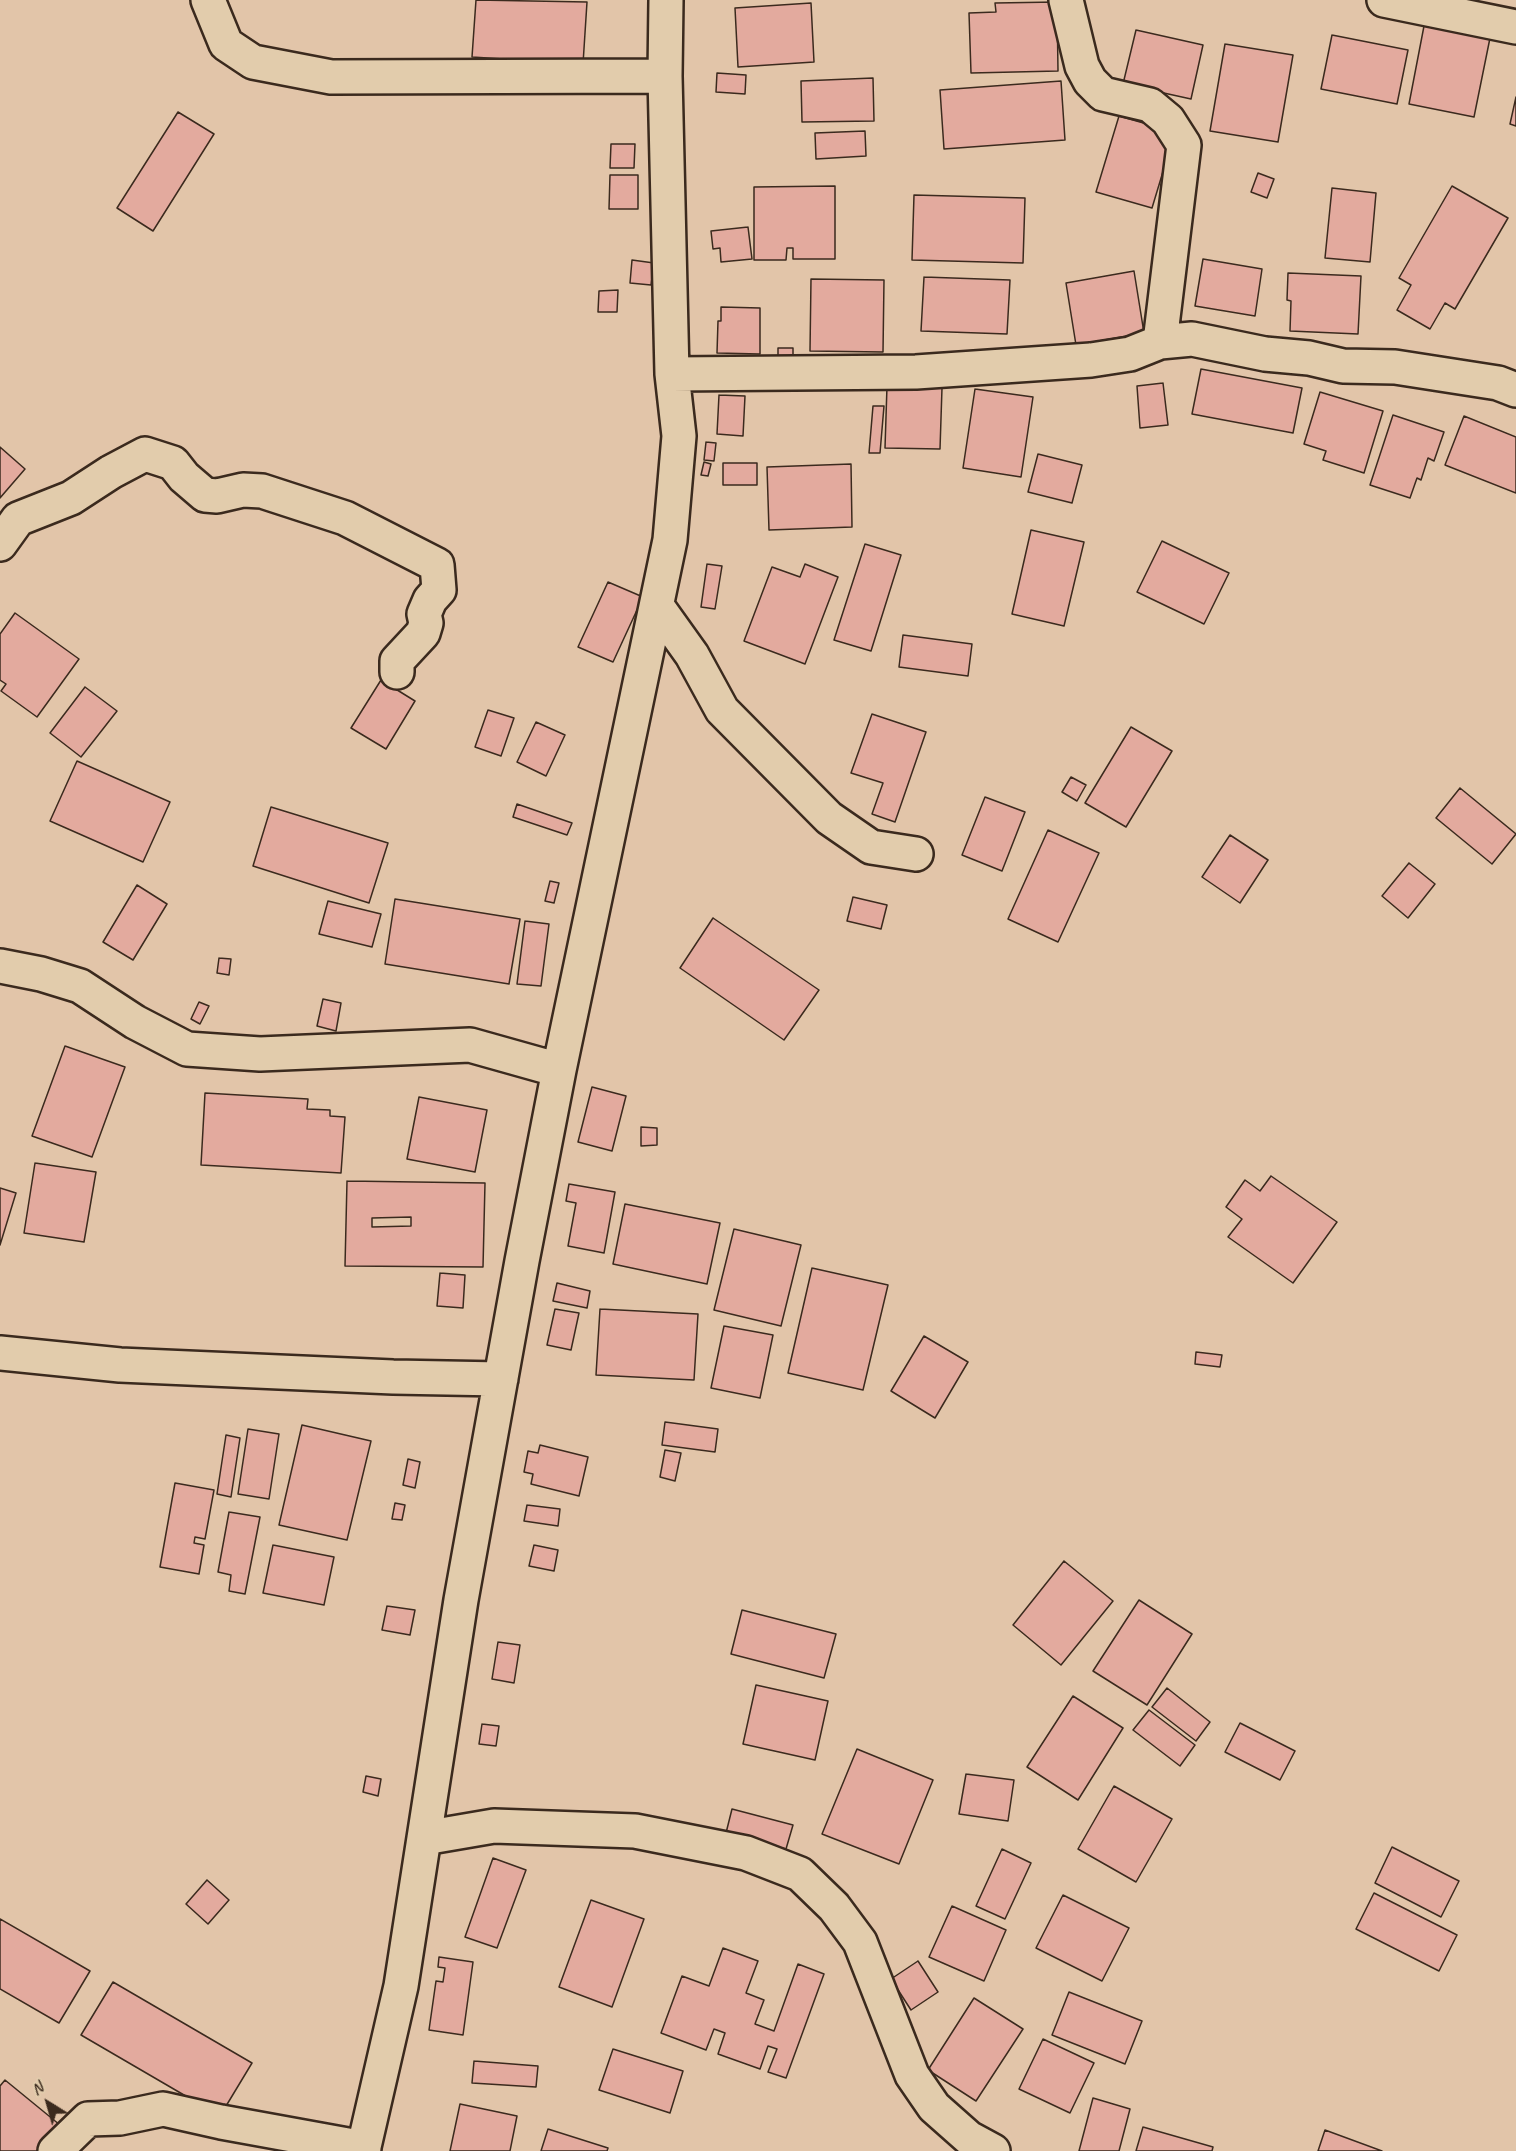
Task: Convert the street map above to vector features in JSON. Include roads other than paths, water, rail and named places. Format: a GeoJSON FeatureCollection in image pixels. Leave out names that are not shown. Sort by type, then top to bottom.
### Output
{"type":"FeatureCollection","features":[{"type":"Feature","properties":{"kind":"street"},"geometry":{"type":"LineString","coordinates":[[208,0],[226,44],[253,62],[331,77],[665,76]]}},
{"type":"Feature","properties":{"kind":"street"},"geometry":{"type":"LineString","coordinates":[[55,2151],[87,2119],[120,2118],[163,2109],[364,2149],[401,1986],[461,1600],[559,1070],[670,540],[680,436],[672,374],[665,76],[666,0]]}},
{"type":"Feature","properties":{"kind":"street"},"geometry":{"type":"LineString","coordinates":[[1066,0],[1082,66],[1089,81],[1103,94],[1150,105],[1168,120],[1184,145],[1160,342]]}},
{"type":"Feature","properties":{"kind":"street"},"geometry":{"type":"LineString","coordinates":[[1384,0],[1516,27]]}},
{"type":"Feature","properties":{"kind":"street"},"geometry":{"type":"LineString","coordinates":[[672,374],[939,371],[1091,360],[1130,354],[1160,342],[1192,339],[1265,354],[1309,358],[1343,366],[1395,367],[1498,383],[1516,390]]}},
{"type":"Feature","properties":{"kind":"street"},"geometry":{"type":"LineString","coordinates":[[0,544],[18,519],[71,498],[111,472],[145,454],[173,464],[205,495],[217,496],[243,490],[262,491],[345,518],[437,565],[439,590],[429,600],[424,614],[426,623],[423,633],[397,661],[397,672]]}},
{"type":"Feature","properties":{"kind":"street"},"geometry":{"type":"LineString","coordinates":[[657,606],[692,655],[722,710],[829,818],[871,846],[916,854]]}},
{"type":"Feature","properties":{"kind":"street"},"geometry":{"type":"LineString","coordinates":[[0,966],[40,974],[80,986],[135,1022],[187,1049],[260,1054],[470,1045],[559,1070]]}},
{"type":"Feature","properties":{"kind":"street"},"geometry":{"type":"LineString","coordinates":[[0,1353],[120,1365],[393,1377],[501,1378]]}},
{"type":"Feature","properties":{"kind":"street"},"geometry":{"type":"LineString","coordinates":[[424,1838],[494,1826],[635,1831],[746,1853],[800,1874],[834,1907],[860,1942],[912,2075],[934,2107],[969,2138],[993,2151]]}}]}
